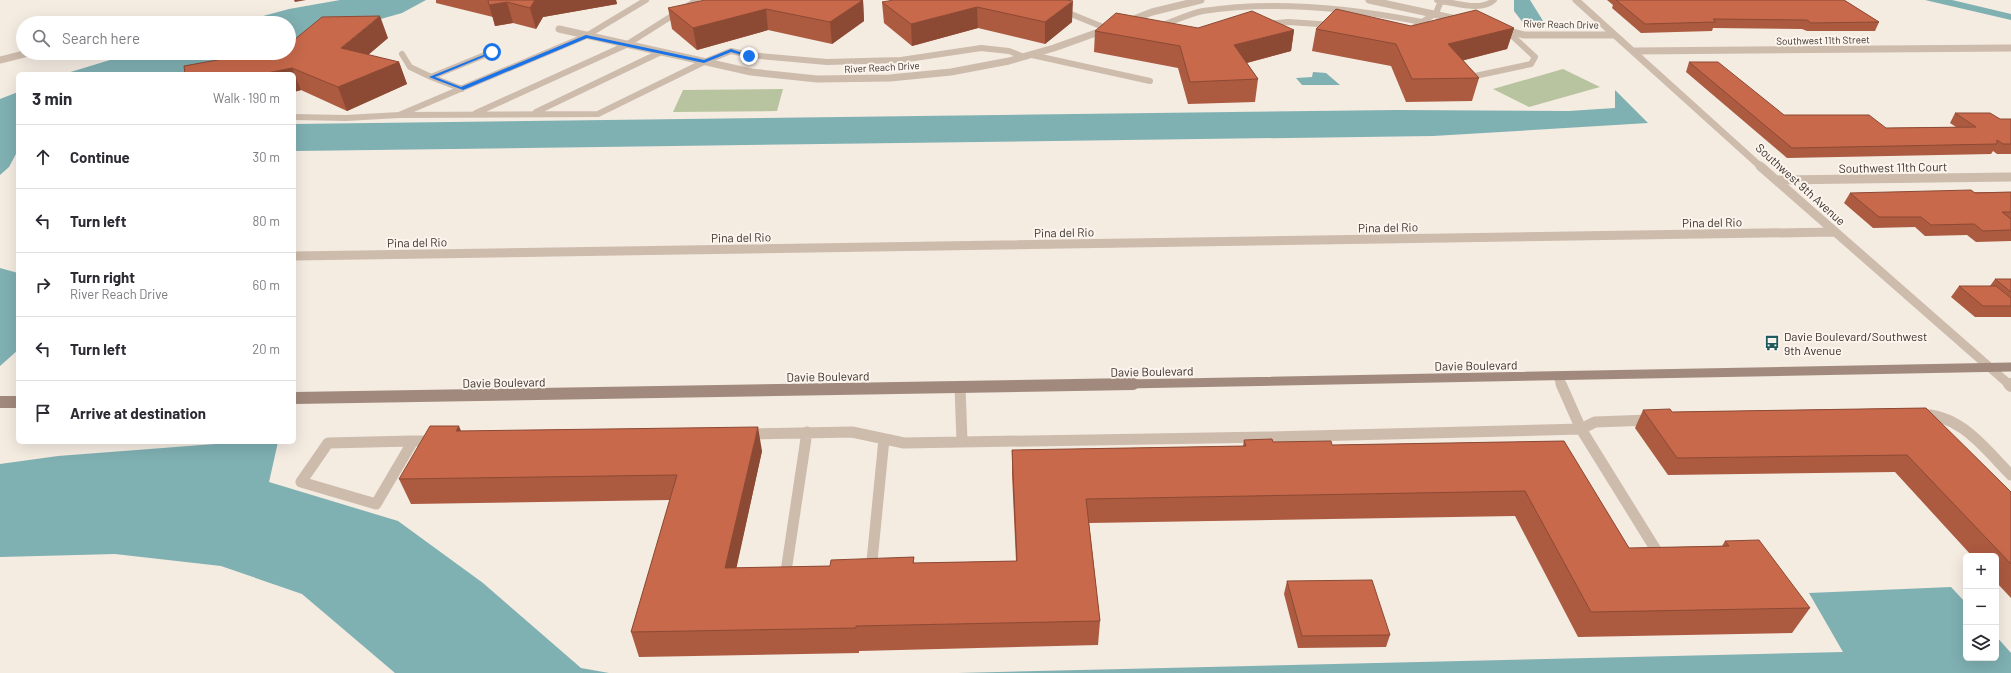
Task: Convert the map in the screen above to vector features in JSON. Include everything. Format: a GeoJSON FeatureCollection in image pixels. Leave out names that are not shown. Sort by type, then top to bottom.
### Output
{"type":"FeatureCollection","features":[{"type":"Feature","properties":{"kind":"main road","name":"Davie Boulevard"},"geometry":{"type":"LineString","coordinates":[[296,398],[2011,367]]}},
{"type":"Feature","properties":{"kind":"main road"},"geometry":{"type":"LineString","coordinates":[[0,402],[16,402]]}},
{"type":"Feature","properties":{"kind":"street","name":"River Reach Drive"},"geometry":{"type":"LineString","coordinates":[[559,29],[751,72],[817,79],[890,78],[951,72],[1032,55],[1108,29],[1122,26],[1152,12],[1201,0]]}},
{"type":"Feature","properties":{"kind":"street"},"geometry":{"type":"LineString","coordinates":[[1369,0],[1436,13],[1471,22]]}},
{"type":"Feature","properties":{"kind":"street","name":"Southwest 9th Avenue"},"geometry":{"type":"LineString","coordinates":[[1576,0],[1776,180],[2011,386]]}},
{"type":"Feature","properties":{"kind":"street","name":"River Reach Drive"},"geometry":{"type":"LineString","coordinates":[[1493,27],[1524,35],[1614,35]]}},
{"type":"Feature","properties":{"kind":"street","name":"River Reach Drive"},"geometry":{"type":"LineString","coordinates":[[1508,32],[1518,29],[1606,28]]}},
{"type":"Feature","properties":{"kind":"street","name":"Southwest 11th Street"},"geometry":{"type":"LineString","coordinates":[[1635,52],[2011,48]]}},
{"type":"Feature","properties":{"kind":"street"},"geometry":{"type":"LineString","coordinates":[[0,60],[16,56]]}},
{"type":"Feature","properties":{"kind":"street","name":"Southwest 11th Court"},"geometry":{"type":"LineString","coordinates":[[1776,180],[2011,177]]}},
{"type":"Feature","properties":{"kind":"street","name":"Pina del Rio"},"geometry":{"type":"LineString","coordinates":[[296,256],[1835,232]]}},
{"type":"Feature","properties":{"kind":"lane"},"geometry":{"type":"LineString","coordinates":[[399,115],[586,36],[646,0]]}},
{"type":"Feature","properties":{"kind":"lane"},"geometry":{"type":"LineString","coordinates":[[473,114],[626,45],[697,0]]}},
{"type":"Feature","properties":{"kind":"lane"},"geometry":{"type":"LineString","coordinates":[[1403,35],[1436,13],[1439,0],[1478,6],[1490,4],[1494,0]]}},
{"type":"Feature","properties":{"kind":"lane"},"geometry":{"type":"LineString","coordinates":[[1154,29],[1159,25],[1203,11],[1262,4],[1294,4],[1358,9],[1422,22]]}},
{"type":"Feature","properties":{"kind":"lane"},"geometry":{"type":"LineString","coordinates":[[1057,8],[1108,29]]}},
{"type":"Feature","properties":{"kind":"lane"},"geometry":{"type":"LineString","coordinates":[[1265,25],[1288,22],[1342,25]]}},
{"type":"Feature","properties":{"kind":"lane"},"geometry":{"type":"LineString","coordinates":[[1475,76],[1532,64],[1534,57],[1508,32]]}},
{"type":"Feature","properties":{"kind":"lane"},"geometry":{"type":"LineString","coordinates":[[296,117],[346,118],[399,115],[598,114],[704,62],[731,51],[749,56],[827,62],[901,60],[981,48],[1009,51],[1024,57]]}},
{"type":"Feature","properties":{"kind":"lane"},"geometry":{"type":"LineString","coordinates":[[431,77],[492,52]]}},
{"type":"Feature","properties":{"kind":"lane"},"geometry":{"type":"LineString","coordinates":[[532,114],[661,52]]}},
{"type":"Feature","properties":{"kind":"lane"},"geometry":{"type":"LineString","coordinates":[[402,54],[405,64],[411,70],[462,89]]}},
{"type":"Feature","properties":{"kind":"lane"},"geometry":{"type":"LineString","coordinates":[[1032,55],[1150,81]]}},
{"type":"Feature","properties":{"kind":"lane"},"geometry":{"type":"LineString","coordinates":[[1557,376],[1581,429],[1663,560]]}},
{"type":"Feature","properties":{"kind":"lane"},"geometry":{"type":"LineString","coordinates":[[960,387],[962,441]]}},
{"type":"Feature","properties":{"kind":"lane"},"geometry":{"type":"LineString","coordinates":[[1907,414],[1931,414],[1946,418],[1958,425],[2011,475]]}},
{"type":"Feature","properties":{"kind":"lane"},"geometry":{"type":"LineString","coordinates":[[736,434],[852,432],[904,443],[1268,437],[1581,429],[1595,422],[1657,419]]}},
{"type":"Feature","properties":{"kind":"lane"},"geometry":{"type":"LineString","coordinates":[[800,578],[784,578],[807,432]]}},
{"type":"Feature","properties":{"kind":"lane"},"geometry":{"type":"LineString","coordinates":[[863,576],[871,576],[884,439]]}},
{"type":"Feature","properties":{"kind":"lane"},"geometry":{"type":"LineString","coordinates":[[413,441],[376,504],[301,482],[328,443],[444,440]]}},
{"type":"Feature","properties":{"kind":"green space"},"geometry":{"type":"Polygon","coordinates":[[[1563,69],[1600,87],[1529,107],[1493,89],[1563,69]]]}},
{"type":"Feature","properties":{"kind":"green space"},"geometry":{"type":"Polygon","coordinates":[[[783,89],[777,111],[673,112],[683,90],[783,89]]]}},
{"type":"Feature","properties":{"kind":"water"},"geometry":{"type":"Polygon","coordinates":[[[340,0],[426,0],[402,13],[296,43],[296,16],[264,16],[289,9],[340,0]]]}},
{"type":"Feature","properties":{"kind":"water"},"geometry":{"type":"Polygon","coordinates":[[[1514,0],[1530,0],[1545,24],[1524,24],[1514,11],[1514,0]]]}},
{"type":"Feature","properties":{"kind":"water"},"geometry":{"type":"Polygon","coordinates":[[[1925,0],[1952,0],[2011,14],[2011,20],[1925,0]]]}},
{"type":"Feature","properties":{"kind":"water"},"geometry":{"type":"Polygon","coordinates":[[[110,60],[237,60],[195,72],[71,72],[110,60]]]}},
{"type":"Feature","properties":{"kind":"water"},"geometry":{"type":"Polygon","coordinates":[[[1313,72],[1326,73],[1340,85],[1302,85],[1296,78],[1312,77],[1313,72]]]}},
{"type":"Feature","properties":{"kind":"water"},"geometry":{"type":"Polygon","coordinates":[[[1615,90],[1648,123],[1433,136],[296,151],[296,124],[1397,110],[1569,111],[1615,108],[1615,90]]]}},
{"type":"Feature","properties":{"kind":"water"},"geometry":{"type":"Polygon","coordinates":[[[16,93],[16,154],[9,167],[0,175],[0,99],[16,93]]]}},
{"type":"Feature","properties":{"kind":"water"},"geometry":{"type":"Polygon","coordinates":[[[0,268],[16,272],[16,352],[0,366],[0,268]]]}},
{"type":"Feature","properties":{"kind":"water"},"geometry":{"type":"Polygon","coordinates":[[[215,444],[278,444],[269,482],[398,521],[483,583],[581,668],[609,673],[395,673],[302,594],[221,566],[115,554],[0,557],[0,464],[58,456],[215,444]]]}},
{"type":"Feature","properties":{"kind":"water"},"geometry":{"type":"Polygon","coordinates":[[[1951,587],[1963,600],[1963,661],[1999,661],[1999,639],[2011,653],[2011,673],[958,673],[1843,652],[1809,593],[1951,587]]]}},
{"type":"Feature","properties":{"kind":"building"},"geometry":{"type":"Polygon","coordinates":[[[488,0],[535,0],[530,8],[507,2],[489,5],[488,0]]]}},
{"type":"Feature","properties":{"kind":"building"},"geometry":{"type":"Polygon","coordinates":[[[705,0],[863,0],[830,22],[766,9],[693,28],[668,8],[705,0]]]}},
{"type":"Feature","properties":{"kind":"building"},"geometry":{"type":"Polygon","coordinates":[[[894,0],[1073,1],[1045,22],[977,7],[911,24],[882,2],[894,0]]]}},
{"type":"Feature","properties":{"kind":"building"},"geometry":{"type":"Polygon","coordinates":[[[1616,0],[1844,0],[1879,22],[1811,23],[1807,20],[1713,19],[1716,22],[1645,24],[1616,0]]]}},
{"type":"Feature","properties":{"kind":"building"},"geometry":{"type":"Polygon","coordinates":[[[1336,9],[1411,26],[1476,10],[1514,28],[1448,44],[1479,78],[1412,79],[1396,44],[1316,29],[1336,9]]]}},
{"type":"Feature","properties":{"kind":"building"},"geometry":{"type":"Polygon","coordinates":[[[1252,11],[1294,30],[1234,45],[1258,79],[1190,82],[1180,46],[1095,31],[1116,13],[1198,28],[1252,11]]]}},
{"type":"Feature","properties":{"kind":"building"},"geometry":{"type":"Polygon","coordinates":[[[380,16],[341,48],[399,62],[338,87],[292,68],[272,72],[185,72],[184,66],[217,60],[296,60],[296,38],[322,17],[380,16]]]}},
{"type":"Feature","properties":{"kind":"building"},"geometry":{"type":"Polygon","coordinates":[[[1689,62],[1718,62],[1784,115],[1869,115],[1886,128],[1976,127],[1955,113],[1990,113],[2000,119],[2011,119],[2011,144],[2003,144],[1997,140],[1997,144],[1792,148],[1689,62]]]}},
{"type":"Feature","properties":{"kind":"building"},"geometry":{"type":"Polygon","coordinates":[[[1971,190],[1975,193],[2011,192],[2011,212],[2002,212],[2011,219],[2011,230],[1983,231],[1974,224],[1931,225],[1921,217],[1879,217],[1850,193],[1971,190]]]}},
{"type":"Feature","properties":{"kind":"building"},"geometry":{"type":"Polygon","coordinates":[[[1995,279],[2011,279],[2011,292],[1995,279]]]}},
{"type":"Feature","properties":{"kind":"building"},"geometry":{"type":"Polygon","coordinates":[[[1959,286],[1996,286],[2011,298],[2011,306],[1983,306],[1959,286]]]}},
{"type":"Feature","properties":{"kind":"building"},"geometry":{"type":"Polygon","coordinates":[[[1926,408],[2011,492],[2011,564],[1907,455],[1677,458],[1643,410],[1670,409],[1672,412],[1926,408]]]}},
{"type":"Feature","properties":{"kind":"building"},"geometry":{"type":"Polygon","coordinates":[[[430,426],[459,426],[456,431],[758,427],[725,568],[830,566],[831,560],[914,557],[913,563],[1017,561],[1012,450],[1246,446],[1244,440],[1272,439],[1273,442],[1331,441],[1332,445],[1564,441],[1629,548],[1729,546],[1725,541],[1759,540],[1810,608],[1591,612],[1525,491],[1086,499],[1100,621],[856,626],[856,628],[631,632],[677,475],[399,479],[430,426]]]}},
{"type":"Feature","properties":{"kind":"building"},"geometry":{"type":"Polygon","coordinates":[[[1372,580],[1390,635],[1302,636],[1287,581],[1372,580]]]}},
{"type":"Feature","properties":{"kind":"place","name":"Davie Boulevard/Southwest 9th Avenue"},"geometry":{"type":"Point","coordinates":[1772,343]}},
{"type":"Feature","properties":{"kind":"route"},"geometry":{"type":"LineString","coordinates":[[492,52],[431,77],[462,89],[586,36],[704,62],[731,51],[749,56]]}}]}
